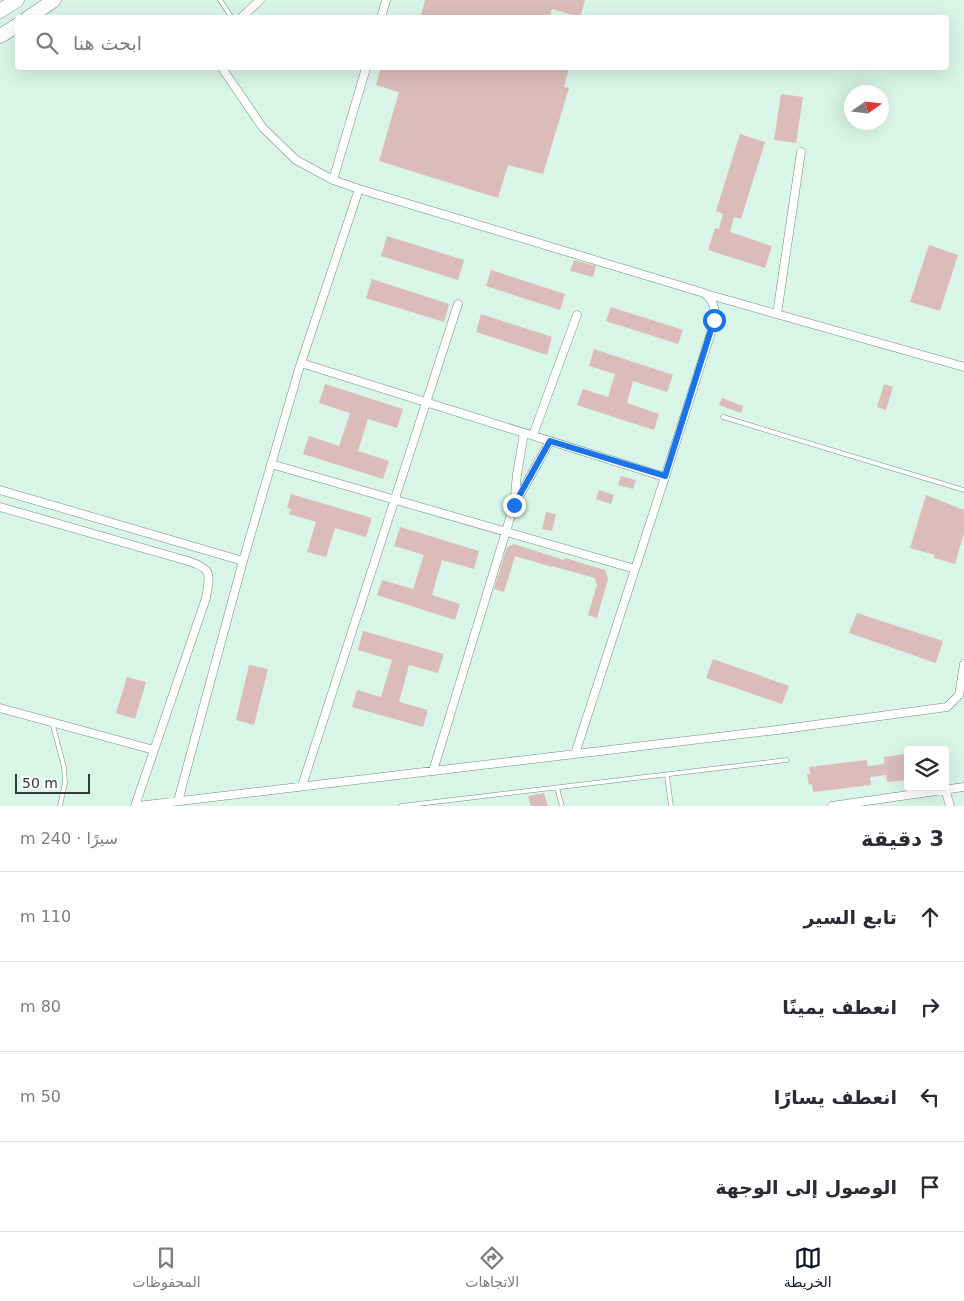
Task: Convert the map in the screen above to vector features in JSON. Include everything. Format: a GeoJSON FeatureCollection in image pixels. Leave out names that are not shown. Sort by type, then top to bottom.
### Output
{"type":"FeatureCollection","features":[{"type":"Feature","properties":{"kind":"highway"},"geometry":{"type":"LineString","coordinates":[[0,11],[17,0]]}},
{"type":"Feature","properties":{"kind":"highway"},"geometry":{"type":"LineString","coordinates":[[32,15],[54,0]]}},
{"type":"Feature","properties":{"kind":"highway"},"geometry":{"type":"LineString","coordinates":[[0,36],[15,27]]}},
{"type":"Feature","properties":{"kind":"street"},"geometry":{"type":"LineString","coordinates":[[244,15],[260,0]]}},
{"type":"Feature","properties":{"kind":"street"},"geometry":{"type":"LineString","coordinates":[[382,15],[386,0]]}},
{"type":"Feature","properties":{"kind":"street"},"geometry":{"type":"LineString","coordinates":[[223,70],[263,128],[296,160],[333,180],[704,293],[964,366]]}},
{"type":"Feature","properties":{"kind":"street"},"geometry":{"type":"LineString","coordinates":[[333,180],[365,70]]}},
{"type":"Feature","properties":{"kind":"street"},"geometry":{"type":"LineString","coordinates":[[777,314],[801,152]]}},
{"type":"Feature","properties":{"kind":"street"},"geometry":{"type":"LineString","coordinates":[[178,801],[271,464],[301,363],[359,189]]}},
{"type":"Feature","properties":{"kind":"street"},"geometry":{"type":"LineString","coordinates":[[575,754],[714,320],[715,307],[712,300],[704,293]]}},
{"type":"Feature","properties":{"kind":"street"},"geometry":{"type":"LineString","coordinates":[[302,786],[458,304]]}},
{"type":"Feature","properties":{"kind":"street"},"geometry":{"type":"LineString","coordinates":[[533,435],[577,315]]}},
{"type":"Feature","properties":{"kind":"street"},"geometry":{"type":"LineString","coordinates":[[301,363],[665,476]]}},
{"type":"Feature","properties":{"kind":"street"},"geometry":{"type":"LineString","coordinates":[[433,771],[514,505],[524,432]]}},
{"type":"Feature","properties":{"kind":"street"},"geometry":{"type":"LineString","coordinates":[[514,505],[550,441]]}},
{"type":"Feature","properties":{"kind":"street"},"geometry":{"type":"LineString","coordinates":[[271,464],[635,569]]}},
{"type":"Feature","properties":{"kind":"street"},"geometry":{"type":"LineString","coordinates":[[0,490],[243,562]]}},
{"type":"Feature","properties":{"kind":"street"},"geometry":{"type":"LineString","coordinates":[[0,507],[201,565],[206,569],[210,577],[206,598],[137,806],[777,730],[947,707],[959,695],[964,664]]}},
{"type":"Feature","properties":{"kind":"street"},"geometry":{"type":"LineString","coordinates":[[0,708],[154,750]]}},
{"type":"Feature","properties":{"kind":"street"},"geometry":{"type":"LineString","coordinates":[[949,789],[964,787]]}},
{"type":"Feature","properties":{"kind":"street"},"geometry":{"type":"LineString","coordinates":[[832,806],[855,805],[939,791]]}},
{"type":"Feature","properties":{"kind":"street"},"geometry":{"type":"LineString","coordinates":[[945,791],[950,806]]}},
{"type":"Feature","properties":{"kind":"lane"},"geometry":{"type":"LineString","coordinates":[[220,0],[230,15]]}},
{"type":"Feature","properties":{"kind":"lane"},"geometry":{"type":"LineString","coordinates":[[723,417],[964,490]]}},
{"type":"Feature","properties":{"kind":"lane"},"geometry":{"type":"LineString","coordinates":[[52,722],[65,774],[60,806]]}},
{"type":"Feature","properties":{"kind":"lane"},"geometry":{"type":"LineString","coordinates":[[401,806],[667,776],[787,760]]}},
{"type":"Feature","properties":{"kind":"lane"},"geometry":{"type":"LineString","coordinates":[[667,776],[671,806]]}},
{"type":"Feature","properties":{"kind":"lane"},"geometry":{"type":"LineString","coordinates":[[557,788],[562,806]]}},
{"type":"Feature","properties":{"kind":"building"},"geometry":{"type":"Polygon","coordinates":[[[425,0],[585,0],[581,15],[573,15],[552,9],[551,15],[421,15],[425,0]]]}},
{"type":"Feature","properties":{"kind":"building"},"geometry":{"type":"Polygon","coordinates":[[[380,70],[568,70],[564,87],[569,88],[543,174],[508,165],[498,198],[379,161],[399,92],[376,85],[380,70]]]}},
{"type":"Feature","properties":{"kind":"building"},"geometry":{"type":"Polygon","coordinates":[[[781,94],[803,97],[796,143],[774,140],[781,94]]]}},
{"type":"Feature","properties":{"kind":"building"},"geometry":{"type":"Polygon","coordinates":[[[740,134],[765,142],[741,219],[734,217],[730,232],[772,246],[765,268],[708,250],[715,228],[719,229],[723,214],[716,211],[740,134]]]}},
{"type":"Feature","properties":{"kind":"building"},"geometry":{"type":"Polygon","coordinates":[[[387,236],[464,260],[458,280],[381,256],[387,236]]]}},
{"type":"Feature","properties":{"kind":"building"},"geometry":{"type":"Polygon","coordinates":[[[929,245],[958,255],[940,311],[910,302],[929,245]]]}},
{"type":"Feature","properties":{"kind":"building"},"geometry":{"type":"Polygon","coordinates":[[[574,260],[596,266],[593,277],[570,271],[574,260]]]}},
{"type":"Feature","properties":{"kind":"building"},"geometry":{"type":"Polygon","coordinates":[[[491,270],[565,294],[560,310],[486,286],[491,270]]]}},
{"type":"Feature","properties":{"kind":"building"},"geometry":{"type":"Polygon","coordinates":[[[372,279],[449,304],[444,322],[366,298],[372,279]]]}},
{"type":"Feature","properties":{"kind":"building"},"geometry":{"type":"Polygon","coordinates":[[[611,307],[683,330],[678,344],[606,321],[611,307]]]}},
{"type":"Feature","properties":{"kind":"building"},"geometry":{"type":"Polygon","coordinates":[[[481,314],[552,337],[547,355],[476,332],[481,314]]]}},
{"type":"Feature","properties":{"kind":"building"},"geometry":{"type":"Polygon","coordinates":[[[594,349],[673,375],[667,392],[633,381],[627,403],[659,414],[654,430],[577,405],[583,389],[608,397],[615,374],[589,366],[594,349]]]}},
{"type":"Feature","properties":{"kind":"building"},"geometry":{"type":"Polygon","coordinates":[[[325,384],[403,409],[397,428],[368,419],[358,451],[389,461],[383,479],[303,454],[309,436],[339,446],[350,413],[319,403],[325,384]]]}},
{"type":"Feature","properties":{"kind":"building"},"geometry":{"type":"Polygon","coordinates":[[[884,384],[893,387],[886,410],[877,407],[884,384]]]}},
{"type":"Feature","properties":{"kind":"building"},"geometry":{"type":"Polygon","coordinates":[[[722,398],[743,406],[741,413],[719,405],[722,398]]]}},
{"type":"Feature","properties":{"kind":"building"},"geometry":{"type":"Polygon","coordinates":[[[621,476],[636,480],[633,489],[618,485],[621,476]]]}},
{"type":"Feature","properties":{"kind":"building"},"geometry":{"type":"Polygon","coordinates":[[[599,490],[614,495],[611,504],[596,499],[599,490]]]}},
{"type":"Feature","properties":{"kind":"building"},"geometry":{"type":"Polygon","coordinates":[[[291,494],[372,518],[366,537],[335,528],[326,557],[307,552],[316,522],[289,514],[291,509],[287,508],[291,494]]]}},
{"type":"Feature","properties":{"kind":"building"},"geometry":{"type":"Polygon","coordinates":[[[926,495],[964,510],[964,533],[955,564],[934,558],[935,555],[910,548],[926,495]]]}},
{"type":"Feature","properties":{"kind":"building"},"geometry":{"type":"Polygon","coordinates":[[[546,512],[556,514],[552,531],[542,529],[546,512]]]}},
{"type":"Feature","properties":{"kind":"building"},"geometry":{"type":"Polygon","coordinates":[[[400,527],[479,551],[474,569],[442,560],[432,595],[460,604],[455,620],[377,595],[382,580],[413,589],[424,555],[394,546],[400,527]]]}},
{"type":"Feature","properties":{"kind":"building"},"geometry":{"type":"Polygon","coordinates":[[[514,544],[564,560],[565,558],[605,570],[608,579],[597,618],[588,615],[597,585],[595,578],[515,556],[504,592],[494,589],[507,547],[514,544]]]}},
{"type":"Feature","properties":{"kind":"building"},"geometry":{"type":"Polygon","coordinates":[[[857,613],[943,641],[936,663],[849,633],[857,613]]]}},
{"type":"Feature","properties":{"kind":"building"},"geometry":{"type":"Polygon","coordinates":[[[363,631],[444,654],[438,673],[409,665],[399,702],[428,710],[423,727],[352,707],[357,690],[381,697],[392,660],[358,650],[363,631]]]}},
{"type":"Feature","properties":{"kind":"building"},"geometry":{"type":"Polygon","coordinates":[[[713,659],[789,686],[782,704],[706,678],[713,659]]]}},
{"type":"Feature","properties":{"kind":"building"},"geometry":{"type":"Polygon","coordinates":[[[249,665],[268,669],[254,725],[236,720],[249,665]]]}},
{"type":"Feature","properties":{"kind":"building"},"geometry":{"type":"Polygon","coordinates":[[[127,677],[146,682],[135,719],[116,713],[127,677]]]}},
{"type":"Feature","properties":{"kind":"building"},"geometry":{"type":"Polygon","coordinates":[[[904,754],[904,780],[887,782],[886,775],[870,777],[871,785],[813,792],[812,784],[809,785],[807,774],[810,774],[809,767],[867,760],[868,766],[884,764],[884,757],[904,754]]]}},
{"type":"Feature","properties":{"kind":"building"},"geometry":{"type":"Polygon","coordinates":[[[544,793],[548,806],[531,806],[528,796],[544,793]]]}},
{"type":"Feature","properties":{"kind":"route"},"geometry":{"type":"LineString","coordinates":[[514,505],[550,441],[665,476],[714,320]]}}]}
